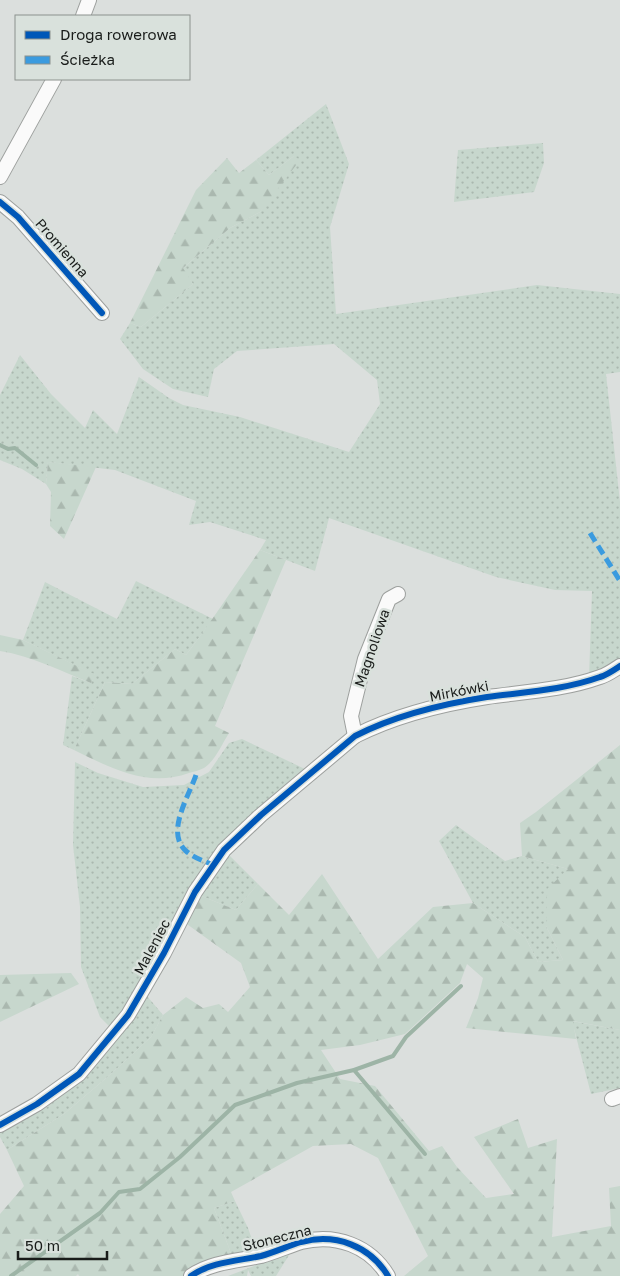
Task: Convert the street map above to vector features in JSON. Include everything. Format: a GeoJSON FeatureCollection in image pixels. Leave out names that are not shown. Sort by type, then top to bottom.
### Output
{"type":"FeatureCollection","features":[{"type":"Feature","properties":{"kind":"street"},"geometry":{"type":"LineString","coordinates":[[83,15],[89,0]]}},
{"type":"Feature","properties":{"kind":"street"},"geometry":{"type":"LineString","coordinates":[[0,177],[53,80]]}},
{"type":"Feature","properties":{"kind":"street","name":"Promienna"},"geometry":{"type":"LineString","coordinates":[[0,202],[18,217],[102,313]]}},
{"type":"Feature","properties":{"kind":"street","name":"Magnoliowa"},"geometry":{"type":"LineString","coordinates":[[355,736],[351,716],[365,659],[389,599],[398,594]]}},
{"type":"Feature","properties":{"kind":"street","name":"Mirkówki"},"geometry":{"type":"LineString","coordinates":[[316,770],[355,736],[371,727],[407,714],[484,698],[552,689],[601,677],[620,666]]}},
{"type":"Feature","properties":{"kind":"street","name":"Maleniec"},"geometry":{"type":"LineString","coordinates":[[0,1125],[37,1104],[79,1074],[128,1015],[164,953],[195,892],[224,850],[261,815],[316,770]]}},
{"type":"Feature","properties":{"kind":"street","name":"Słoneczna"},"geometry":{"type":"LineString","coordinates":[[191,1276],[201,1269],[261,1256],[302,1242],[324,1239],[346,1242],[360,1248],[376,1259],[388,1276]]}},
{"type":"Feature","properties":{"kind":"green space"},"geometry":{"type":"Polygon","coordinates":[[[326,104],[349,164],[330,227],[336,314],[537,285],[620,294],[620,372],[606,374],[620,502],[620,661],[589,677],[592,591],[555,590],[496,577],[329,518],[315,571],[260,550],[266,540],[210,522],[189,525],[196,501],[115,470],[48,462],[46,484],[22,469],[0,460],[0,395],[20,355],[51,394],[85,428],[93,410],[117,434],[139,377],[169,398],[183,405],[240,417],[349,452],[380,404],[377,380],[334,344],[237,351],[214,369],[208,397],[173,389],[143,369],[120,339],[130,323],[141,327],[193,284],[182,269],[230,228],[260,212],[294,156],[269,175],[256,160],[326,104]]]}},
{"type":"Feature","properties":{"kind":"green space"},"geometry":{"type":"Polygon","coordinates":[[[543,143],[544,163],[534,192],[454,202],[458,150],[543,143]]]}},
{"type":"Feature","properties":{"kind":"green space"},"geometry":{"type":"Polygon","coordinates":[[[294,156],[300,160],[260,212],[230,228],[183,268],[193,284],[141,327],[130,323],[196,190],[227,158],[239,173],[256,160],[269,175],[294,156]]]}},
{"type":"Feature","properties":{"kind":"green space"},"geometry":{"type":"Polygon","coordinates":[[[48,462],[96,467],[64,539],[50,526],[51,492],[46,484],[48,462]]]}},
{"type":"Feature","properties":{"kind":"green space"},"geometry":{"type":"Polygon","coordinates":[[[260,550],[286,560],[215,726],[229,733],[212,761],[197,771],[174,777],[144,777],[116,769],[74,750],[105,682],[132,684],[175,649],[186,655],[260,550]]]}},
{"type":"Feature","properties":{"kind":"green space"},"geometry":{"type":"Polygon","coordinates":[[[136,581],[213,619],[186,655],[175,649],[132,684],[105,682],[74,750],[63,745],[72,676],[91,683],[95,675],[23,640],[45,582],[117,619],[136,581]]]}},
{"type":"Feature","properties":{"kind":"green space"},"geometry":{"type":"Polygon","coordinates":[[[0,635],[23,640],[96,675],[91,683],[35,660],[0,651],[0,635]]]}},
{"type":"Feature","properties":{"kind":"green space"},"geometry":{"type":"Polygon","coordinates":[[[242,739],[307,770],[255,814],[111,1028],[100,1017],[81,967],[80,907],[73,845],[75,762],[98,773],[143,787],[184,785],[209,772],[229,743],[242,739]]]}},
{"type":"Feature","properties":{"kind":"green space"},"geometry":{"type":"Polygon","coordinates":[[[620,745],[620,1030],[573,1021],[576,1039],[466,1028],[478,998],[483,978],[467,964],[460,983],[405,1034],[360,1045],[321,1050],[340,1079],[375,1086],[429,1151],[442,1146],[457,1167],[486,1198],[514,1194],[474,1137],[518,1119],[528,1148],[557,1139],[552,1237],[611,1226],[609,1188],[620,1186],[620,1276],[404,1276],[428,1256],[378,1158],[351,1144],[313,1146],[231,1192],[235,1201],[214,1208],[232,1256],[199,1267],[184,1276],[79,1276],[78,1274],[76,1276],[0,1276],[0,1214],[24,1186],[7,1150],[64,1114],[112,1073],[151,1037],[163,1015],[186,997],[203,1008],[219,1004],[228,1012],[250,987],[241,963],[184,922],[199,895],[236,910],[258,884],[289,915],[322,874],[378,959],[433,907],[473,903],[525,937],[538,962],[563,960],[546,926],[547,889],[568,869],[522,856],[520,823],[620,745]]]}},
{"type":"Feature","properties":{"kind":"green space"},"geometry":{"type":"Polygon","coordinates":[[[456,825],[505,861],[522,856],[568,869],[546,926],[563,960],[538,962],[525,937],[473,903],[439,841],[456,825]]]}},
{"type":"Feature","properties":{"kind":"green space"},"geometry":{"type":"Polygon","coordinates":[[[226,852],[258,884],[236,910],[199,895],[226,852]]]}},
{"type":"Feature","properties":{"kind":"green space"},"geometry":{"type":"Polygon","coordinates":[[[71,973],[79,984],[0,1022],[0,975],[71,973]]]}},
{"type":"Feature","properties":{"kind":"green space"},"geometry":{"type":"Polygon","coordinates":[[[147,996],[163,1015],[151,1037],[64,1114],[7,1150],[0,1137],[0,1131],[47,1107],[92,1065],[147,996]]]}},
{"type":"Feature","properties":{"kind":"green space"},"geometry":{"type":"Polygon","coordinates":[[[572,1021],[620,1030],[620,1088],[591,1094],[572,1021]]]}},
{"type":"Feature","properties":{"kind":"green space"},"geometry":{"type":"Polygon","coordinates":[[[235,1201],[248,1228],[256,1251],[232,1256],[214,1208],[235,1201]]]}},
{"type":"Feature","properties":{"kind":"green space"},"geometry":{"type":"Polygon","coordinates":[[[291,1252],[276,1276],[251,1276],[248,1270],[247,1276],[228,1276],[291,1252]]]}},
{"type":"Feature","properties":{"kind":"waterway"},"geometry":{"type":"LineString","coordinates":[[0,445],[8,449],[15,448],[36,465]]}},
{"type":"Feature","properties":{"kind":"waterway"},"geometry":{"type":"LineString","coordinates":[[11,1276],[100,1213],[119,1192],[140,1189],[180,1157],[235,1105],[297,1083],[354,1070],[393,1056],[406,1037],[461,986]]}},
{"type":"Feature","properties":{"kind":"waterway"},"geometry":{"type":"LineString","coordinates":[[354,1070],[425,1154]]}},
{"type":"Feature","properties":{"kind":"marked path"},"geometry":{"type":"LineString","coordinates":[[590,533],[620,581]]}},
{"type":"Feature","properties":{"kind":"marked path"},"geometry":{"type":"LineString","coordinates":[[196,775],[180,814],[178,834],[180,843],[186,851],[214,865]]}},
{"type":"Feature","properties":{"kind":"cycle path"},"geometry":{"type":"LineString","coordinates":[[0,202],[18,217],[102,313]]}},
{"type":"Feature","properties":{"kind":"cycle path"},"geometry":{"type":"LineString","coordinates":[[0,1125],[37,1104],[79,1074],[128,1015],[164,953],[195,892],[224,850],[261,815],[355,736],[387,722],[420,711],[487,697],[572,685],[603,676],[620,666]]}},
{"type":"Feature","properties":{"kind":"cycle path"},"geometry":{"type":"LineString","coordinates":[[191,1276],[216,1265],[261,1256],[301,1242],[327,1239],[351,1244],[362,1250],[372,1257],[388,1276]]}}]}
